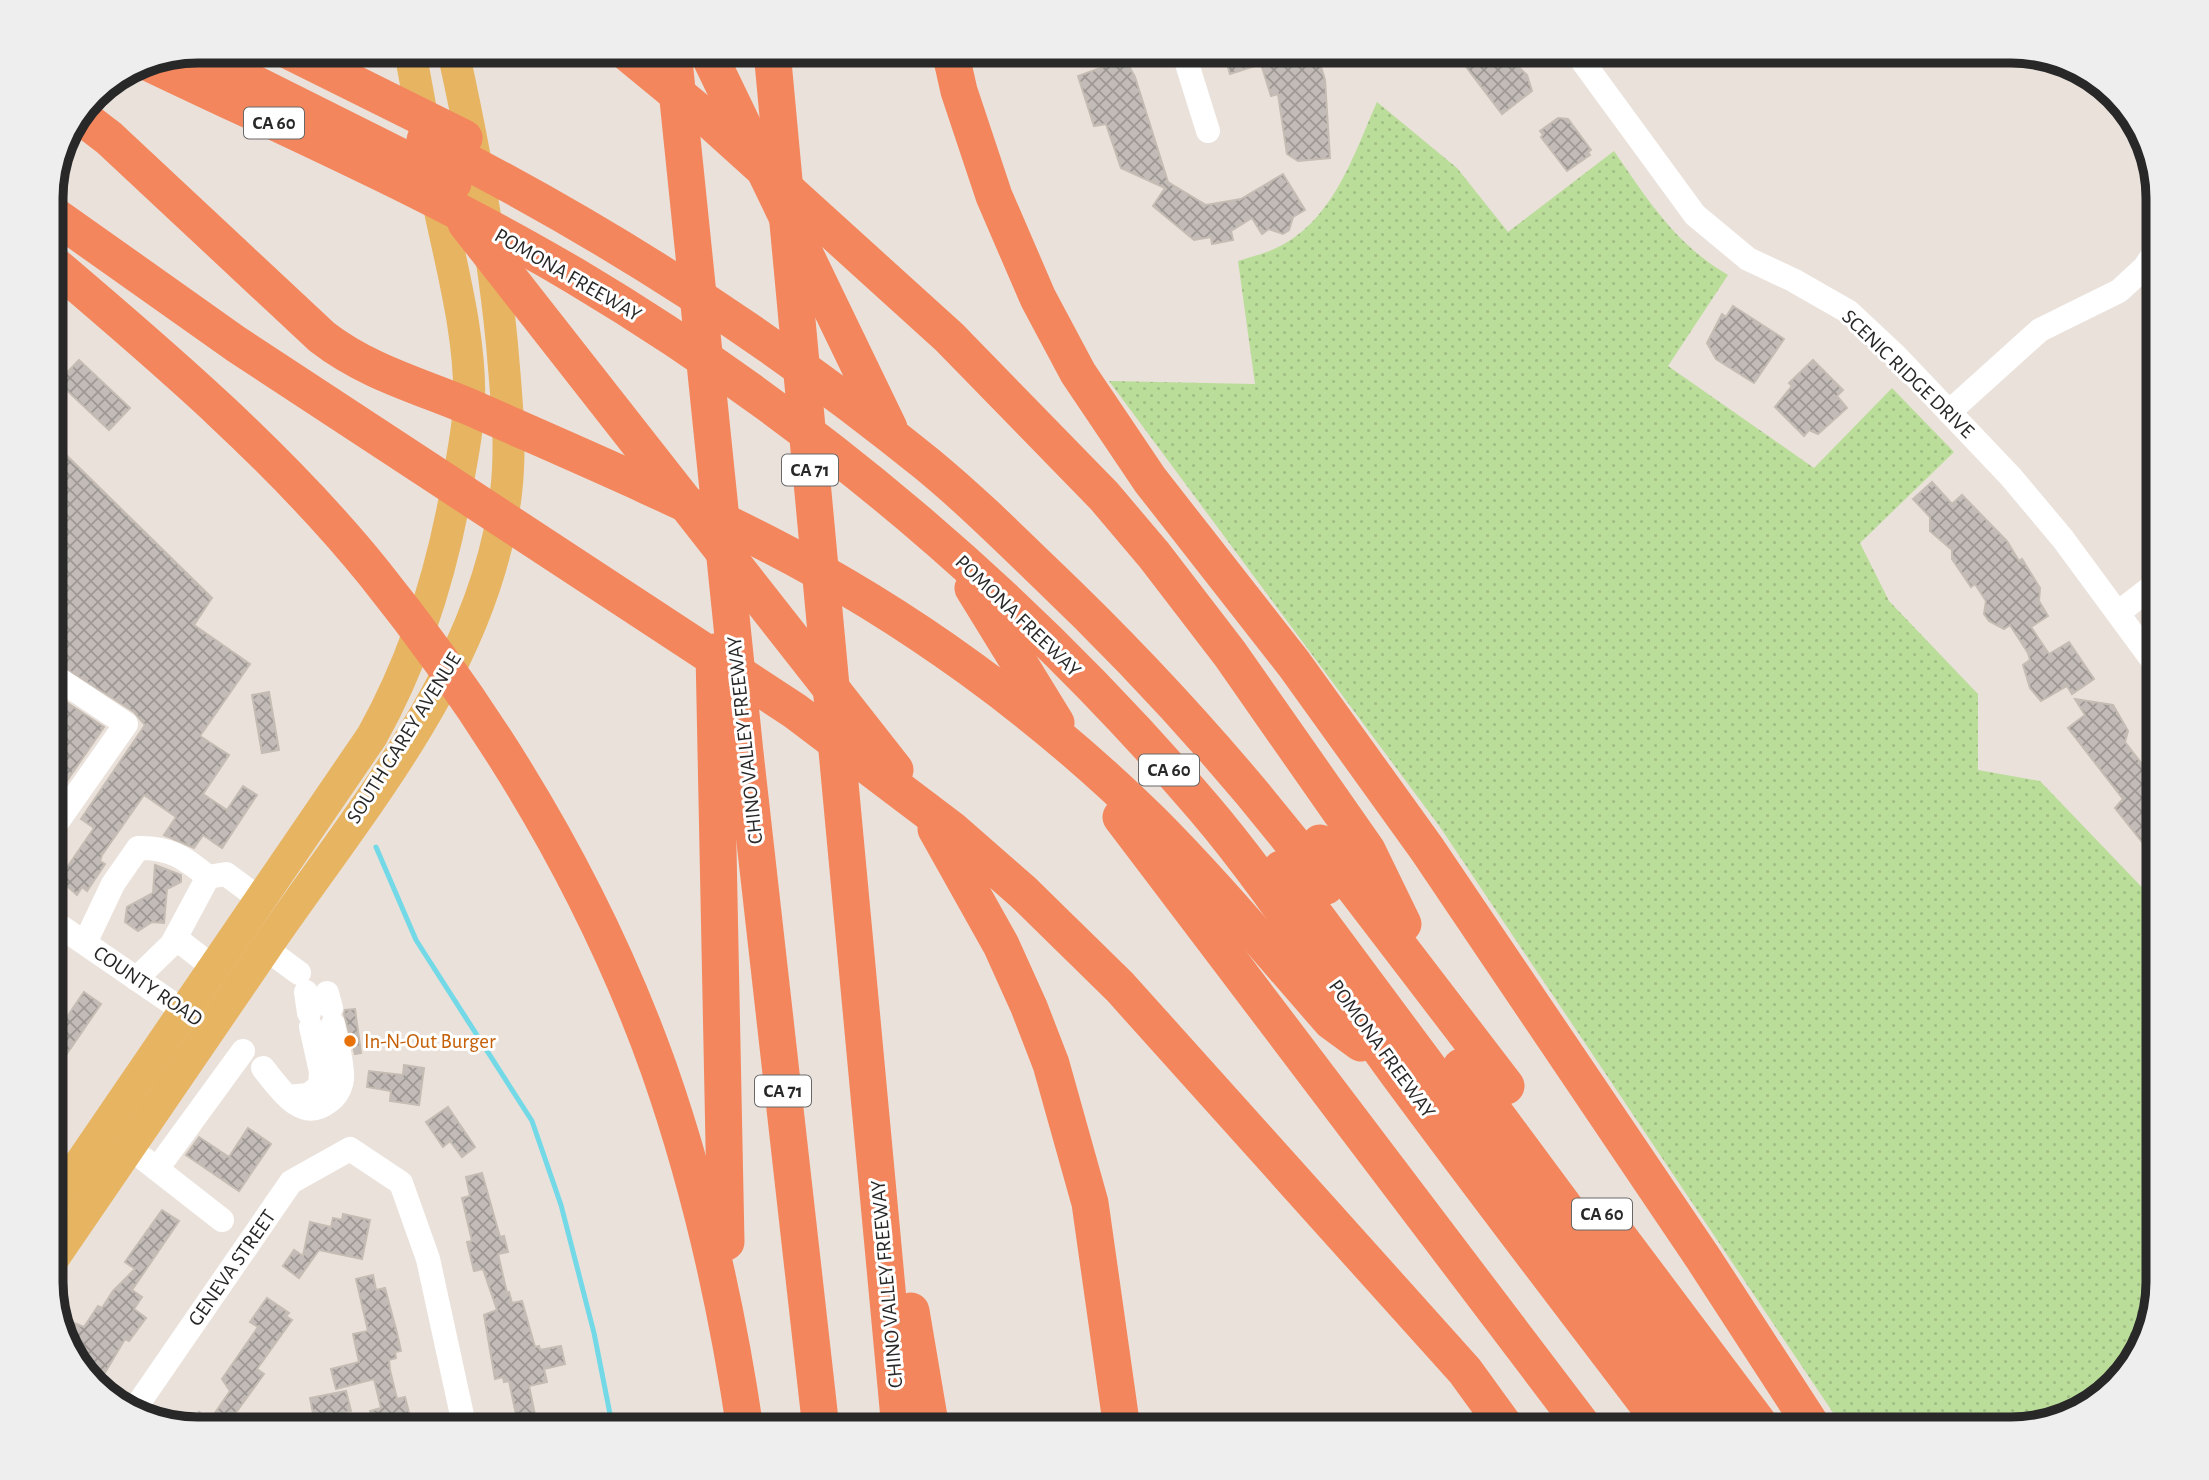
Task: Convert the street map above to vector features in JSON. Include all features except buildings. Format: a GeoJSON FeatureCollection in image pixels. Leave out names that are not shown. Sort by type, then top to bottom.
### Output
{"type":"FeatureCollection","features":[{"type":"Feature","properties":{"kind":"highway"},"geometry":{"type":"LineString","coordinates":[[217,63],[393,139]]}},
{"type":"Feature","properties":{"kind":"highway"},"geometry":{"type":"LineString","coordinates":[[263,63],[393,139]]}},
{"type":"Feature","properties":{"kind":"highway","name":"POMONA FREEWAY"},"geometry":{"type":"LineString","coordinates":[[303,63],[393,139],[523,206],[640,316],[776,411],[913,517],[1041,635],[1124,719],[1206,810],[1275,898],[1392,1067],[1657,1417]]}},
{"type":"Feature","properties":{"kind":"highway"},"geometry":{"type":"LineString","coordinates":[[337,63],[379,112],[861,725],[950,850],[1029,1007],[1051,1064],[1090,1203],[1120,1417]]}},
{"type":"Feature","properties":{"kind":"highway"},"geometry":{"type":"LineString","coordinates":[[640,63],[715,125],[950,337],[1049,436],[1154,555],[1223,645],[1367,850],[1441,1000]]}},
{"type":"Feature","properties":{"kind":"highway"},"geometry":{"type":"LineString","coordinates":[[674,63],[719,497],[714,579],[730,752],[721,1050],[730,1417]]}},
{"type":"Feature","properties":{"kind":"highway"},"geometry":{"type":"LineString","coordinates":[[713,63],[885,421],[960,565],[1062,733],[1221,953],[1576,1417]]}},
{"type":"Feature","properties":{"kind":"highway","name":"CHINO VALLEY FREEWAY"},"geometry":{"type":"LineString","coordinates":[[773,63],[899,1417]]}},
{"type":"Feature","properties":{"kind":"highway"},"geometry":{"type":"LineString","coordinates":[[953,63],[959,91],[994,196],[1038,298],[1085,384],[1150,480],[1294,664],[1427,849],[1696,1247],[1806,1417]]}},
{"type":"Feature","properties":{"kind":"highway","name":"POMONA FREEWAY"},"geometry":{"type":"LineString","coordinates":[[166,67],[393,139],[523,206],[654,243],[744,302],[920,433],[1060,555],[1142,636],[1251,757],[1441,1000],[1754,1417]]}},
{"type":"Feature","properties":{"kind":"highway"},"geometry":{"type":"LineString","coordinates":[[87,122],[339,350],[390,377],[469,407],[767,544],[860,596],[980,676],[1036,719],[1126,798],[1200,872],[1331,1021],[1392,1067]]}},
{"type":"Feature","properties":{"kind":"highway"},"geometry":{"type":"LineString","coordinates":[[523,206],[827,421],[956,525],[1145,708],[1222,795],[1319,916],[1688,1417]]}},
{"type":"Feature","properties":{"kind":"highway"},"geometry":{"type":"LineString","coordinates":[[523,206],[665,275],[838,395],[930,466],[1127,650],[1220,753],[1302,855],[1720,1417]]}},
{"type":"Feature","properties":{"kind":"highway"},"geometry":{"type":"LineString","coordinates":[[63,221],[236,344],[795,711],[894,783],[1023,892],[1120,987],[1465,1371],[1498,1417]]}},
{"type":"Feature","properties":{"kind":"highway"},"geometry":{"type":"LineString","coordinates":[[63,273],[216,408],[295,486],[373,572],[495,737],[584,896],[658,1066],[703,1212],[720,1284],[743,1417]]}},
{"type":"Feature","properties":{"kind":"highway","name":"CHINO VALLEY FREEWAY"},"geometry":{"type":"LineString","coordinates":[[730,752],[819,1417]]}},
{"type":"Feature","properties":{"kind":"highway"},"geometry":{"type":"LineString","coordinates":[[864,1044],[929,1417]]}},
{"type":"Feature","properties":{"kind":"main road","name":"SOUTH GAREY AVENUE"},"geometry":{"type":"LineString","coordinates":[[63,1188],[372,736],[410,660],[432,599],[448,537],[469,407],[463,333],[412,63]]}},
{"type":"Feature","properties":{"kind":"main road","name":"SOUTH GAREY AVENUE"},"geometry":{"type":"LineString","coordinates":[[63,1244],[391,766],[464,643],[480,604],[494,556],[506,493],[509,425],[482,182],[456,63]]}},
{"type":"Feature","properties":{"kind":"street"},"geometry":{"type":"LineString","coordinates":[[1188,63],[1208,131]]}},
{"type":"Feature","properties":{"kind":"street","name":"SCENIC RIDGE DRIVE"},"geometry":{"type":"LineString","coordinates":[[1584,63],[1695,215],[1748,259],[1793,280],[1849,312],[2011,477],[2063,539],[2146,652]]}},
{"type":"Feature","properties":{"kind":"street"},"geometry":{"type":"LineString","coordinates":[[1949,412],[2040,330],[2119,291],[2146,265]]}},
{"type":"Feature","properties":{"kind":"street"},"geometry":{"type":"LineString","coordinates":[[2118,613],[2146,591]]}},
{"type":"Feature","properties":{"kind":"street"},"geometry":{"type":"LineString","coordinates":[[63,682],[127,724],[63,811]]}},
{"type":"Feature","properties":{"kind":"street"},"geometry":{"type":"LineString","coordinates":[[85,943],[113,884],[138,848],[162,848],[192,863],[208,877]]}},
{"type":"Feature","properties":{"kind":"street"},"geometry":{"type":"LineString","coordinates":[[208,877],[226,874],[261,900]]}},
{"type":"Feature","properties":{"kind":"street"},"geometry":{"type":"LineString","coordinates":[[136,979],[172,944],[208,877]]}},
{"type":"Feature","properties":{"kind":"street","name":"COUNTY ROAD"},"geometry":{"type":"LineString","coordinates":[[63,928],[210,1028]]}},
{"type":"Feature","properties":{"kind":"street"},"geometry":{"type":"LineString","coordinates":[[172,944],[182,943],[214,968]]}},
{"type":"Feature","properties":{"kind":"street"},"geometry":{"type":"LineString","coordinates":[[263,1068],[297,1105],[314,1109],[328,1102],[340,1088],[342,1070],[317,1004],[265,948]]}},
{"type":"Feature","properties":{"kind":"street"},"geometry":{"type":"LineString","coordinates":[[157,1169],[243,1051]]}},
{"type":"Feature","properties":{"kind":"street"},"geometry":{"type":"LineString","coordinates":[[177,1078],[208,1099]]}},
{"type":"Feature","properties":{"kind":"street"},"geometry":{"type":"LineString","coordinates":[[129,1148],[222,1220]]}},
{"type":"Feature","properties":{"kind":"street","name":"GENEVA STREET"},"geometry":{"type":"LineString","coordinates":[[139,1403],[291,1182],[350,1149],[401,1183],[428,1259],[462,1417]]}},
{"type":"Feature","properties":{"kind":"green space"},"geometry":{"type":"Polygon","coordinates":[[[1377,102],[1457,168],[1508,232],[1614,151],[1664,220],[1693,250],[1728,275],[1668,366],[1814,468],[1892,388],[1954,452],[1860,543],[1889,601],[1978,694],[1978,770],[2040,781],[2146,891],[2145,1299],[2139,1325],[2123,1357],[2100,1383],[2086,1394],[2054,1410],[2019,1417],[1836,1417],[1440,827],[1109,381],[1255,384],[1238,261],[1274,249],[1312,223],[1339,186],[1377,102]]]}},
{"type":"Feature","properties":{"kind":"waterway"},"geometry":{"type":"LineString","coordinates":[[376,847],[416,940],[532,1121],[561,1205],[594,1333],[611,1417]]}},
{"type":"Feature","properties":{"kind":"place","name":"In-N-Out Burger"},"geometry":{"type":"Point","coordinates":[350,1041]}}]}
